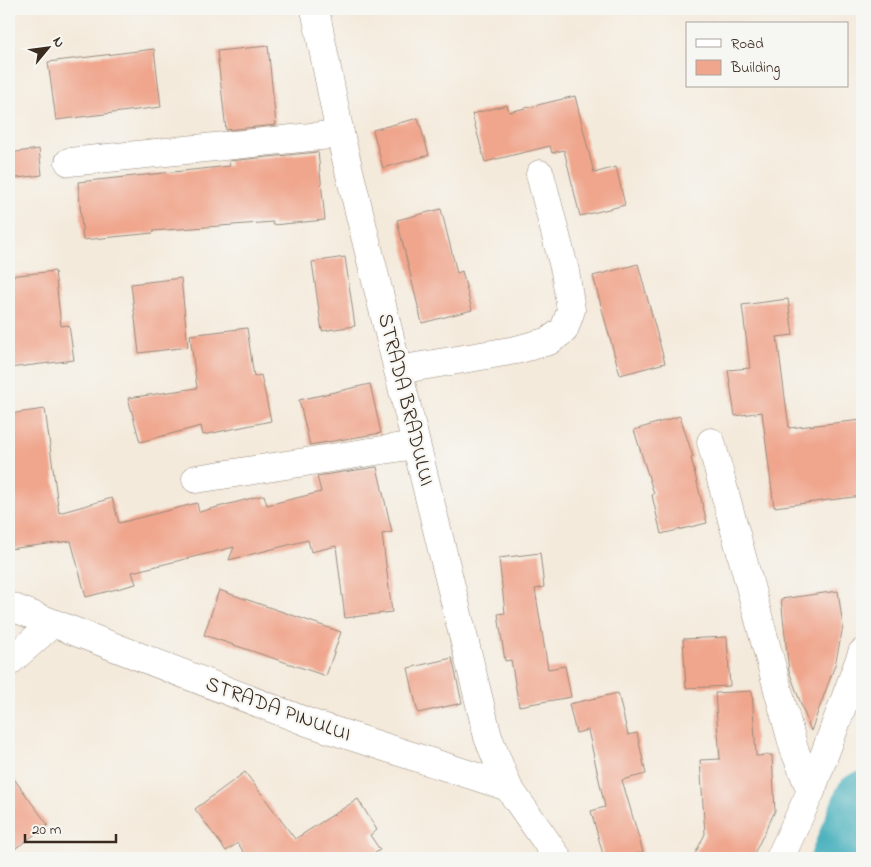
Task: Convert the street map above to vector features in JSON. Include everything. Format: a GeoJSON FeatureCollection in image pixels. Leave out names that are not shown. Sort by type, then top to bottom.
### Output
{"type":"FeatureCollection","features":[{"type":"Feature","properties":{"kind":"street","name":"STRADA BRADULUI"},"geometry":{"type":"LineString","coordinates":[[315,9],[340,134],[488,738],[508,787],[558,858]]}},
{"type":"Feature","properties":{"kind":"street"},"geometry":{"type":"LineString","coordinates":[[70,162],[340,134]]}},
{"type":"Feature","properties":{"kind":"street"},"geometry":{"type":"LineString","coordinates":[[398,370],[516,350],[549,341],[564,330],[571,310],[565,271],[540,174]]}},
{"type":"Feature","properties":{"kind":"street"},"geometry":{"type":"LineString","coordinates":[[711,442],[792,740],[811,791]]}},
{"type":"Feature","properties":{"kind":"street"},"geometry":{"type":"LineString","coordinates":[[196,479],[416,446]]}},
{"type":"Feature","properties":{"kind":"street","name":"STRADA PINULUI"},"geometry":{"type":"LineString","coordinates":[[9,606],[310,723],[508,787]]}},
{"type":"Feature","properties":{"kind":"street"},"geometry":{"type":"LineString","coordinates":[[9,662],[52,624]]}},
{"type":"Feature","properties":{"kind":"street"},"geometry":{"type":"LineString","coordinates":[[780,858],[811,791],[862,653]]}},
{"type":"Feature","properties":{"kind":"building"},"geometry":{"type":"Polygon","coordinates":[[[268,46],[276,125],[226,130],[217,51],[268,46]]]}},
{"type":"Feature","properties":{"kind":"building"},"geometry":{"type":"Polygon","coordinates":[[[154,49],[161,107],[56,120],[48,62],[154,49]]]}},
{"type":"Feature","properties":{"kind":"building"},"geometry":{"type":"Polygon","coordinates":[[[575,96],[594,173],[616,167],[625,205],[580,216],[564,150],[552,153],[550,146],[485,162],[472,114],[507,105],[509,112],[575,96]]]}},
{"type":"Feature","properties":{"kind":"building"},"geometry":{"type":"Polygon","coordinates":[[[418,118],[429,155],[383,168],[373,130],[418,118]]]}},
{"type":"Feature","properties":{"kind":"building"},"geometry":{"type":"Polygon","coordinates":[[[39,149],[42,175],[9,179],[9,153],[39,149]]]}},
{"type":"Feature","properties":{"kind":"building"},"geometry":{"type":"Polygon","coordinates":[[[318,152],[325,220],[273,225],[273,222],[153,231],[153,233],[83,240],[78,182],[230,166],[229,161],[318,152]]]}},
{"type":"Feature","properties":{"kind":"building"},"geometry":{"type":"Polygon","coordinates":[[[441,209],[457,273],[462,271],[472,310],[422,323],[397,220],[441,209]]]}},
{"type":"Feature","properties":{"kind":"building"},"geometry":{"type":"Polygon","coordinates":[[[345,257],[355,326],[322,331],[312,262],[345,257]]]}},
{"type":"Feature","properties":{"kind":"building"},"geometry":{"type":"Polygon","coordinates":[[[638,264],[665,363],[620,375],[593,276],[638,264]]]}},
{"type":"Feature","properties":{"kind":"building"},"geometry":{"type":"Polygon","coordinates":[[[55,271],[61,326],[69,325],[74,360],[9,368],[9,276],[55,271]]]}},
{"type":"Feature","properties":{"kind":"building"},"geometry":{"type":"Polygon","coordinates":[[[181,278],[188,347],[139,353],[131,284],[181,278]]]}},
{"type":"Feature","properties":{"kind":"building"},"geometry":{"type":"Polygon","coordinates":[[[788,299],[793,335],[777,337],[789,428],[862,420],[862,496],[774,507],[762,412],[735,416],[728,370],[750,368],[742,305],[788,299]]]}},
{"type":"Feature","properties":{"kind":"building"},"geometry":{"type":"Polygon","coordinates":[[[247,328],[254,377],[261,375],[271,421],[203,435],[201,426],[140,442],[128,398],[197,388],[190,335],[247,328]]]}},
{"type":"Feature","properties":{"kind":"building"},"geometry":{"type":"Polygon","coordinates":[[[370,384],[381,433],[310,445],[299,400],[370,384]]]}},
{"type":"Feature","properties":{"kind":"building"},"geometry":{"type":"Polygon","coordinates":[[[45,409],[59,513],[112,498],[119,523],[197,503],[199,512],[264,495],[267,505],[321,492],[317,476],[377,467],[392,532],[382,534],[392,612],[345,618],[336,546],[311,552],[308,540],[229,560],[234,547],[132,572],[136,584],[86,597],[71,541],[9,549],[9,414],[45,409]]]}},
{"type":"Feature","properties":{"kind":"building"},"geometry":{"type":"Polygon","coordinates":[[[680,416],[693,457],[691,458],[707,523],[661,534],[652,495],[654,494],[634,430],[680,416]]]}},
{"type":"Feature","properties":{"kind":"building"},"geometry":{"type":"Polygon","coordinates":[[[540,553],[544,587],[535,589],[548,669],[565,666],[571,697],[519,706],[511,660],[505,661],[498,614],[505,613],[499,558],[540,553]]]}},
{"type":"Feature","properties":{"kind":"building"},"geometry":{"type":"Polygon","coordinates":[[[219,590],[341,632],[326,676],[204,635],[219,590]]]}},
{"type":"Feature","properties":{"kind":"building"},"geometry":{"type":"Polygon","coordinates":[[[838,591],[843,627],[835,665],[811,731],[789,671],[781,599],[838,591]]]}},
{"type":"Feature","properties":{"kind":"building"},"geometry":{"type":"Polygon","coordinates":[[[727,637],[730,686],[686,688],[683,639],[727,637]]]}},
{"type":"Feature","properties":{"kind":"building"},"geometry":{"type":"Polygon","coordinates":[[[452,658],[462,703],[418,713],[408,668],[452,658]]]}},
{"type":"Feature","properties":{"kind":"building"},"geometry":{"type":"Polygon","coordinates":[[[752,691],[756,756],[772,755],[775,811],[752,858],[693,858],[705,834],[700,760],[720,759],[715,693],[752,691]]]}},
{"type":"Feature","properties":{"kind":"building"},"geometry":{"type":"Polygon","coordinates":[[[618,693],[628,735],[637,733],[646,774],[622,780],[643,852],[621,858],[604,858],[591,811],[605,807],[588,730],[576,733],[569,704],[618,693]]]}},
{"type":"Feature","properties":{"kind":"building"},"geometry":{"type":"Polygon","coordinates":[[[9,772],[48,825],[9,853],[9,772]]]}},
{"type":"Feature","properties":{"kind":"building"},"geometry":{"type":"Polygon","coordinates":[[[245,772],[295,839],[358,799],[377,830],[370,835],[380,850],[366,858],[247,858],[238,843],[226,851],[195,809],[245,772]]]}},
{"type":"Feature","properties":{"kind":"waterway"},"geometry":{"type":"LineString","coordinates":[[838,858],[862,799]]}}]}
